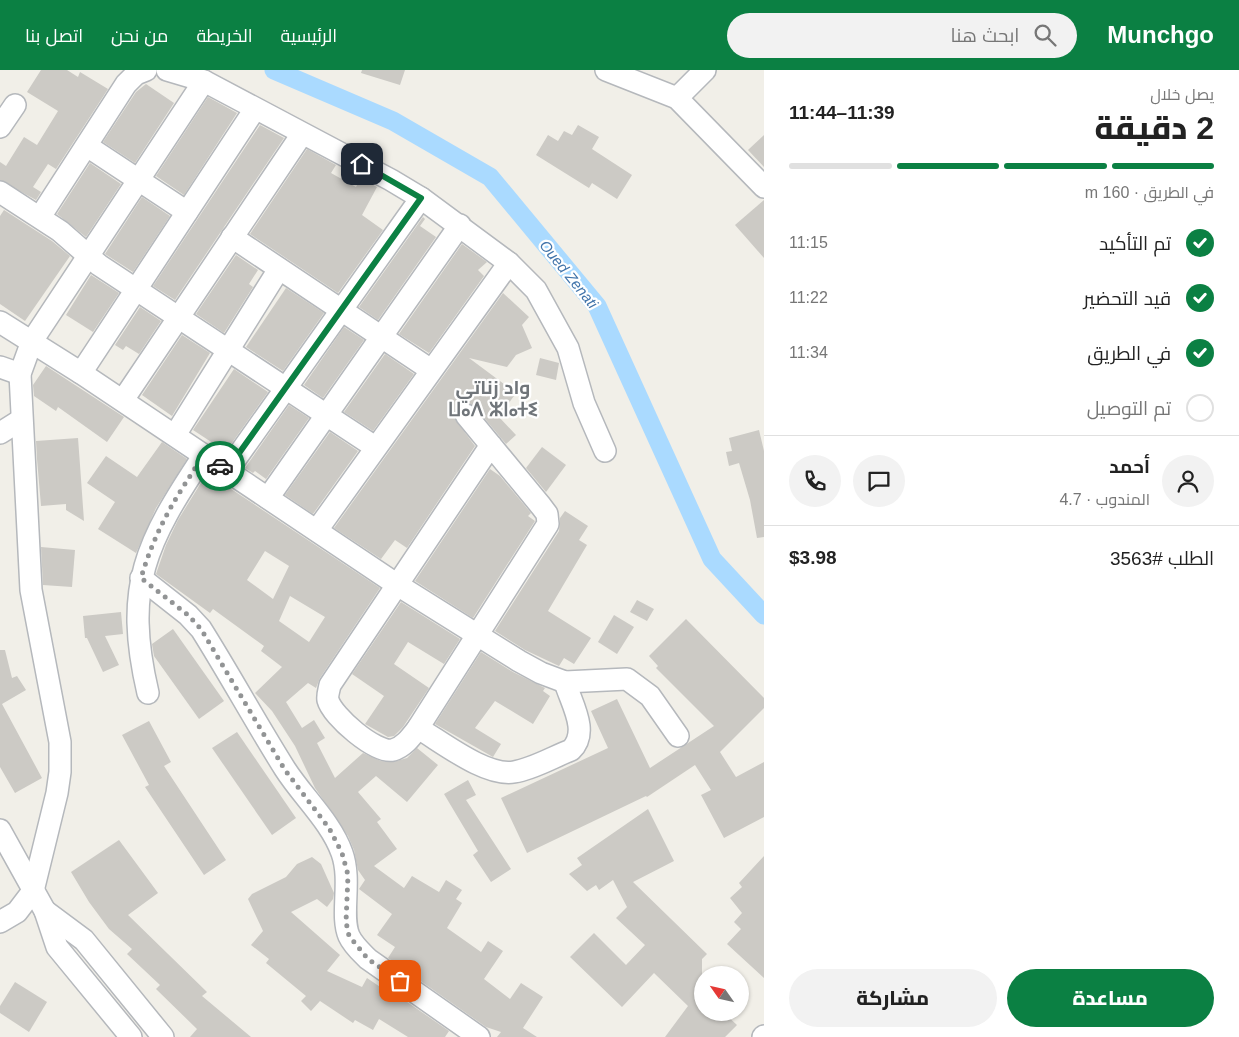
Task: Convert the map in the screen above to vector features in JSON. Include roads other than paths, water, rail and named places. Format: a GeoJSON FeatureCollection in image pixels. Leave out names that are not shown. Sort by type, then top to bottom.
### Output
{"type":"FeatureCollection","features":[{"type":"Feature","properties":{"kind":"street"},"geometry":{"type":"LineString","coordinates":[[40,217],[126,84],[136,74],[146,70]]}},
{"type":"Feature","properties":{"kind":"street"},"geometry":{"type":"LineString","coordinates":[[167,70],[204,81],[421,198],[509,262],[536,290],[568,348],[584,403],[605,451]]}},
{"type":"Feature","properties":{"kind":"street"},"geometry":{"type":"LineString","coordinates":[[606,70],[677,98],[764,186]]}},
{"type":"Feature","properties":{"kind":"street"},"geometry":{"type":"LineString","coordinates":[[677,98],[705,70]]}},
{"type":"Feature","properties":{"kind":"street"},"geometry":{"type":"LineString","coordinates":[[0,922],[17,912],[33,891],[58,793],[60,772],[60,742],[31,590],[21,420],[10,370],[32,341],[204,81]]}},
{"type":"Feature","properties":{"kind":"street"},"geometry":{"type":"LineString","coordinates":[[0,127],[15,105]]}},
{"type":"Feature","properties":{"kind":"street"},"geometry":{"type":"LineString","coordinates":[[81,373],[255,109]]}},
{"type":"Feature","properties":{"kind":"street"},"geometry":{"type":"LineString","coordinates":[[123,400],[302,134]]}},
{"type":"Feature","properties":{"kind":"street"},"geometry":{"type":"LineString","coordinates":[[87,146],[187,212]]}},
{"type":"Feature","properties":{"kind":"street"},"geometry":{"type":"LineString","coordinates":[[0,192],[40,217],[75,243],[88,256],[136,289],[375,447]]}},
{"type":"Feature","properties":{"kind":"street"},"geometry":{"type":"LineString","coordinates":[[227,470],[421,198]]}},
{"type":"Feature","properties":{"kind":"street"},"geometry":{"type":"LineString","coordinates":[[268,498],[460,225]]}},
{"type":"Feature","properties":{"kind":"street"},"geometry":{"type":"LineString","coordinates":[[232,237],[431,370]]}},
{"type":"Feature","properties":{"kind":"street"},"geometry":{"type":"LineString","coordinates":[[317,530],[509,262]]}},
{"type":"Feature","properties":{"kind":"street"},"geometry":{"type":"LineString","coordinates":[[175,435],[279,269]]}},
{"type":"Feature","properties":{"kind":"street"},"geometry":{"type":"LineString","coordinates":[[0,322],[123,400],[396,584],[541,673],[564,682],[627,680],[650,696],[678,736]]}},
{"type":"Feature","properties":{"kind":"street"},"geometry":{"type":"LineString","coordinates":[[466,415],[491,445],[541,506],[546,514],[548,524],[418,728],[406,743],[392,750],[379,749],[360,736],[336,714],[328,700],[330,685],[491,445]]}},
{"type":"Feature","properties":{"kind":"street"},"geometry":{"type":"LineString","coordinates":[[0,433],[21,420]]}},
{"type":"Feature","properties":{"kind":"street"},"geometry":{"type":"LineString","coordinates":[[148,693],[138,636],[137,617],[141,578],[152,542],[171,504],[204,455]]}},
{"type":"Feature","properties":{"kind":"street"},"geometry":{"type":"LineString","coordinates":[[141,578],[188,615],[201,629],[285,770],[329,828],[342,853],[348,875],[346,922],[349,936],[357,948],[368,959],[479,1037]]}},
{"type":"Feature","properties":{"kind":"street"},"geometry":{"type":"LineString","coordinates":[[418,728],[487,769],[500,773],[515,772],[571,750],[578,743],[581,732],[564,682]]}},
{"type":"Feature","properties":{"kind":"street"},"geometry":{"type":"LineString","coordinates":[[0,830],[45,911],[58,947],[131,1037]]}},
{"type":"Feature","properties":{"kind":"street"},"geometry":{"type":"LineString","coordinates":[[45,911],[84,940],[163,1037]]}},
{"type":"Feature","properties":{"kind":"waterway","name":"Oued Zenati"},"geometry":{"type":"LineString","coordinates":[[274,70],[393,121],[490,177],[597,306],[712,559],[764,615]]}},
{"type":"Feature","properties":{"kind":"district","name":"واد زناتي ⵡⴰⴷ ⵣⵏⴰⵜⵉ"},"geometry":{"type":"Point","coordinates":[493,398]}}]}
